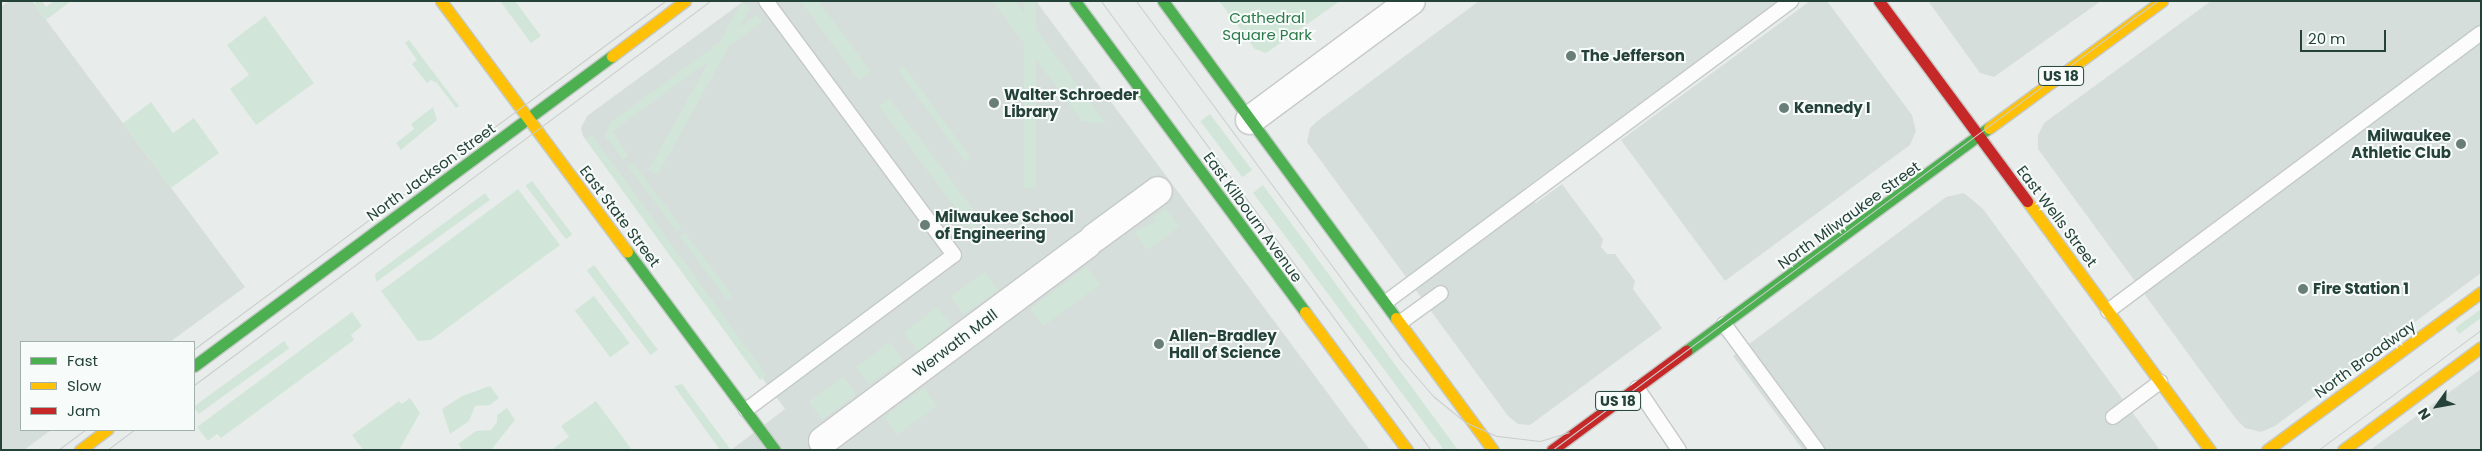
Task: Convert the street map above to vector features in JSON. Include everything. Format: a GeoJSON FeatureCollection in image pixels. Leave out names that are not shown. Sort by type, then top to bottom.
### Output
{"type":"FeatureCollection","features":[{"type":"Feature","properties":{"kind":"main road","name":"East State Street"},"geometry":{"type":"LineString","coordinates":[[441,1],[775,450]]}},
{"type":"Feature","properties":{"kind":"main road","name":"North Jackson Street"},"geometry":{"type":"LineString","coordinates":[[195,365],[685,1]]}},
{"type":"Feature","properties":{"kind":"main road","name":"East Kilbourn Avenue"},"geometry":{"type":"LineString","coordinates":[[1075,1],[1407,450]]}},
{"type":"Feature","properties":{"kind":"main road"},"geometry":{"type":"LineString","coordinates":[[1163,1],[1401,322],[1493,450]]}},
{"type":"Feature","properties":{"kind":"main road","name":"East Wells Street"},"geometry":{"type":"LineString","coordinates":[[1879,1],[2210,450]]}},
{"type":"Feature","properties":{"kind":"main road","name":"North Milwaukee Street"},"geometry":{"type":"LineString","coordinates":[[1552,450],[2162,1]]}},
{"type":"Feature","properties":{"kind":"main road","name":"North Broadway"},"geometry":{"type":"LineString","coordinates":[[2267,450],[2481,292]]}},
{"type":"Feature","properties":{"kind":"main road"},"geometry":{"type":"LineString","coordinates":[[2343,450],[2481,347]]}},
{"type":"Feature","properties":{"kind":"main road"},"geometry":{"type":"LineString","coordinates":[[80,450],[106,431]]}},
{"type":"Feature","properties":{"kind":"street"},"geometry":{"type":"LineString","coordinates":[[1250,120],[1411,1]]}},
{"type":"Feature","properties":{"kind":"street","name":"Werwath Mall"},"geometry":{"type":"LineString","coordinates":[[823,441],[1158,191]]}},
{"type":"Feature","properties":{"kind":"lane"},"geometry":{"type":"LineString","coordinates":[[746,410],[954,255],[766,1]]}},
{"type":"Feature","properties":{"kind":"lane"},"geometry":{"type":"LineString","coordinates":[[1386,302],[1792,1]]}},
{"type":"Feature","properties":{"kind":"lane"},"geometry":{"type":"LineString","coordinates":[[2108,311],[2481,33]]}},
{"type":"Feature","properties":{"kind":"lane"},"geometry":{"type":"LineString","coordinates":[[1401,322],[1441,293]]}},
{"type":"Feature","properties":{"kind":"lane"},"geometry":{"type":"LineString","coordinates":[[1724,324],[1818,450]]}},
{"type":"Feature","properties":{"kind":"lane"},"geometry":{"type":"LineString","coordinates":[[2113,417],[2160,382]]}},
{"type":"Feature","properties":{"kind":"lane"},"geometry":{"type":"LineString","coordinates":[[1637,388],[1679,450]]}},
{"type":"Feature","properties":{"kind":"shaded area"},"geometry":{"type":"Polygon","coordinates":[[[9,1],[32,1],[245,287],[171,341],[20,341],[20,431],[50,431],[24,450],[1,450],[1,7],[9,1]]]}},
{"type":"Feature","properties":{"kind":"shaded area","name":"Milwaukee School of Engineering"},"geometry":{"type":"Polygon","coordinates":[[[744,1],[1036,1],[1370,450],[731,450],[785,409],[583,136],[581,128],[587,116],[744,1]]]}},
{"type":"Feature","properties":{"kind":"shaded area"},"geometry":{"type":"Polygon","coordinates":[[[1479,1],[1779,1],[1525,188],[1536,203],[1562,184],[1603,239],[1601,247],[1607,254],[1615,254],[1635,281],[1633,289],[1662,328],[1530,425],[1518,424],[1508,416],[1307,142],[1310,128],[1316,122],[1479,1]]]}},
{"type":"Feature","properties":{"kind":"shaded area"},"geometry":{"type":"Polygon","coordinates":[[[1810,1],[1827,1],[1912,115],[1916,131],[1910,145],[1725,281],[1621,140],[1810,1]]]}},
{"type":"Feature","properties":{"kind":"shaded area"},"geometry":{"type":"Polygon","coordinates":[[[1928,1],[2101,1],[1994,77],[1980,73],[1928,1]]]}},
{"type":"Feature","properties":{"kind":"shaded area"},"geometry":{"type":"Polygon","coordinates":[[[2211,1],[2481,1],[2481,273],[2275,426],[2261,432],[2245,428],[2236,419],[2038,149],[2038,135],[2044,123],[2211,1]]]}},
{"type":"Feature","properties":{"kind":"shaded area"},"geometry":{"type":"Polygon","coordinates":[[[1964,193],[1983,209],[2160,450],[1803,450],[1733,356],[1946,197],[1964,193]]]}},
{"type":"Feature","properties":{"kind":"shaded area"},"geometry":{"type":"Polygon","coordinates":[[[2481,369],[2481,450],[2371,450],[2374,447],[2481,369]]]}},
{"type":"Feature","properties":{"kind":"green space"},"geometry":{"type":"Polygon","coordinates":[[[37,1],[42,1],[46,7],[54,1],[71,1],[46,20],[34,4],[37,1]]]}},
{"type":"Feature","properties":{"kind":"green space"},"geometry":{"type":"Polygon","coordinates":[[[500,1],[515,1],[541,36],[531,43],[500,1]]]}},
{"type":"Feature","properties":{"kind":"green space"},"geometry":{"type":"Polygon","coordinates":[[[801,1],[818,1],[871,72],[859,80],[801,1]]]}},
{"type":"Feature","properties":{"kind":"green space"},"geometry":{"type":"Polygon","coordinates":[[[993,1],[1015,1],[1106,124],[1082,121],[993,1]]]}},
{"type":"Feature","properties":{"kind":"green space"},"geometry":{"type":"Polygon","coordinates":[[[1024,1],[1036,1],[1036,188],[1024,188],[1024,1]]]}},
{"type":"Feature","properties":{"kind":"green space","name":"Cathedral Square Park"},"geometry":{"type":"Polygon","coordinates":[[[1219,1],[1340,1],[1266,53],[1255,49],[1219,1]]]}},
{"type":"Feature","properties":{"kind":"green space"},"geometry":{"type":"Polygon","coordinates":[[[742,2],[751,7],[658,175],[649,170],[742,2]]]}},
{"type":"Feature","properties":{"kind":"green space"},"geometry":{"type":"Polygon","coordinates":[[[757,15],[762,22],[613,131],[628,156],[623,159],[605,136],[610,123],[757,15]]]}},
{"type":"Feature","properties":{"kind":"green space"},"geometry":{"type":"Polygon","coordinates":[[[265,16],[314,83],[256,125],[230,89],[249,75],[227,45],[265,16]]]}},
{"type":"Feature","properties":{"kind":"green space"},"geometry":{"type":"Polygon","coordinates":[[[409,40],[459,106],[456,108],[437,83],[431,80],[427,83],[412,64],[417,60],[405,43],[409,40]]]}},
{"type":"Feature","properties":{"kind":"green space"},"geometry":{"type":"Polygon","coordinates":[[[904,66],[970,157],[965,162],[898,70],[904,66]]]}},
{"type":"Feature","properties":{"kind":"green space"},"geometry":{"type":"Polygon","coordinates":[[[889,98],[982,221],[971,229],[879,106],[889,98]]]}},
{"type":"Feature","properties":{"kind":"green space"},"geometry":{"type":"Polygon","coordinates":[[[151,102],[173,133],[194,118],[219,153],[171,188],[123,123],[151,102]]]}},
{"type":"Feature","properties":{"kind":"green space"},"geometry":{"type":"Polygon","coordinates":[[[433,107],[437,120],[401,150],[396,143],[414,129],[411,124],[433,107]]]}},
{"type":"Feature","properties":{"kind":"green space"},"geometry":{"type":"Polygon","coordinates":[[[1210,114],[1252,170],[1243,177],[1200,121],[1210,114]]]}},
{"type":"Feature","properties":{"kind":"green space"},"geometry":{"type":"Polygon","coordinates":[[[592,135],[767,375],[760,380],[586,140],[592,135]]]}},
{"type":"Feature","properties":{"kind":"green space"},"geometry":{"type":"Polygon","coordinates":[[[633,163],[682,228],[677,231],[628,167],[633,163]]]}},
{"type":"Feature","properties":{"kind":"green space"},"geometry":{"type":"Polygon","coordinates":[[[532,181],[572,235],[566,239],[526,186],[532,181]]]}},
{"type":"Feature","properties":{"kind":"green space"},"geometry":{"type":"Polygon","coordinates":[[[1263,185],[1458,450],[1444,450],[1253,193],[1263,185]]]}},
{"type":"Feature","properties":{"kind":"green space"},"geometry":{"type":"Polygon","coordinates":[[[518,189],[560,245],[431,340],[418,341],[381,291],[518,189]]]}},
{"type":"Feature","properties":{"kind":"green space"},"geometry":{"type":"Polygon","coordinates":[[[485,193],[490,200],[376,282],[375,274],[485,193]]]}},
{"type":"Feature","properties":{"kind":"green space"},"geometry":{"type":"Polygon","coordinates":[[[1166,209],[1179,227],[1148,250],[1134,232],[1156,221],[1154,217],[1166,209]]]}},
{"type":"Feature","properties":{"kind":"green space"},"geometry":{"type":"Polygon","coordinates":[[[685,233],[733,296],[728,300],[680,237],[685,233]]]}},
{"type":"Feature","properties":{"kind":"green space"},"geometry":{"type":"Polygon","coordinates":[[[594,265],[658,350],[651,355],[587,270],[594,265]]]}},
{"type":"Feature","properties":{"kind":"green space"},"geometry":{"type":"Polygon","coordinates":[[[1087,267],[1100,285],[1043,326],[1030,308],[1087,267]]]}},
{"type":"Feature","properties":{"kind":"green space"},"geometry":{"type":"Polygon","coordinates":[[[985,272],[998,290],[964,314],[951,297],[985,272]]]}},
{"type":"Feature","properties":{"kind":"green space"},"geometry":{"type":"Polygon","coordinates":[[[594,296],[630,343],[610,358],[575,310],[594,296]]]}},
{"type":"Feature","properties":{"kind":"green space"},"geometry":{"type":"Polygon","coordinates":[[[937,307],[951,325],[918,351],[904,333],[937,307]]]}},
{"type":"Feature","properties":{"kind":"green space"},"geometry":{"type":"Polygon","coordinates":[[[2481,309],[2481,318],[2459,334],[2455,328],[2481,309]]]}},
{"type":"Feature","properties":{"kind":"green space"},"geometry":{"type":"Polygon","coordinates":[[[352,312],[362,326],[351,335],[354,340],[221,438],[217,434],[208,441],[197,427],[352,312]]]}},
{"type":"Feature","properties":{"kind":"green space"},"geometry":{"type":"Polygon","coordinates":[[[284,341],[289,348],[199,414],[195,409],[195,406],[284,341]]]}},
{"type":"Feature","properties":{"kind":"green space"},"geometry":{"type":"Polygon","coordinates":[[[890,342],[903,360],[869,384],[856,367],[890,342]]]}},
{"type":"Feature","properties":{"kind":"green space"},"geometry":{"type":"Polygon","coordinates":[[[843,377],[856,395],[822,419],[809,402],[843,377]]]}},
{"type":"Feature","properties":{"kind":"green space"},"geometry":{"type":"Polygon","coordinates":[[[682,384],[731,450],[720,450],[674,386],[682,384]]]}},
{"type":"Feature","properties":{"kind":"green space"},"geometry":{"type":"Polygon","coordinates":[[[490,386],[499,398],[490,405],[475,406],[469,421],[450,434],[442,409],[462,396],[490,386]]]}},
{"type":"Feature","properties":{"kind":"green space"},"geometry":{"type":"Polygon","coordinates":[[[924,388],[937,406],[897,435],[884,417],[924,388]]]}},
{"type":"Feature","properties":{"kind":"green space"},"geometry":{"type":"Polygon","coordinates":[[[410,398],[420,413],[399,450],[363,450],[352,435],[399,401],[402,404],[410,398]]]}},
{"type":"Feature","properties":{"kind":"green space"},"geometry":{"type":"Polygon","coordinates":[[[596,401],[632,450],[551,450],[569,437],[561,426],[596,401]]]}},
{"type":"Feature","properties":{"kind":"green space"},"geometry":{"type":"Polygon","coordinates":[[[507,408],[515,420],[491,450],[463,450],[458,444],[476,431],[491,430],[497,422],[497,415],[507,408]]]}},
{"type":"Feature","properties":{"kind":"tram line"},"geometry":{"type":"LineString","coordinates":[[195,348],[665,1]]}},
{"type":"Feature","properties":{"kind":"tram line"},"geometry":{"type":"LineString","coordinates":[[195,384],[710,1]]}},
{"type":"Feature","properties":{"kind":"tram line"},"geometry":{"type":"LineString","coordinates":[[1101,1],[1431,450]]}},
{"type":"Feature","properties":{"kind":"tram line"},"geometry":{"type":"LineString","coordinates":[[1136,1],[1401,359],[1433,396],[1465,422],[1497,436],[1540,441],[1569,432]]}},
{"type":"Feature","properties":{"kind":"tram line"},"geometry":{"type":"LineString","coordinates":[[1552,450],[2157,1]]}},
{"type":"Feature","properties":{"kind":"tram line"},"geometry":{"type":"LineString","coordinates":[[2318,450],[2481,330]]}},
{"type":"Feature","properties":{"kind":"tram line"},"geometry":{"type":"LineString","coordinates":[[58,450],[84,431]]}},
{"type":"Feature","properties":{"kind":"tram line"},"geometry":{"type":"LineString","coordinates":[[107,450],[133,431]]}},
{"type":"Feature","properties":{"kind":"traffic: fast"},"geometry":{"type":"LineString","coordinates":[[1075,1],[1305,312]]}},
{"type":"Feature","properties":{"kind":"traffic: fast"},"geometry":{"type":"LineString","coordinates":[[1163,1],[1396,318]]}},
{"type":"Feature","properties":{"kind":"traffic: fast"},"geometry":{"type":"LineString","coordinates":[[195,365],[612,56]]}},
{"type":"Feature","properties":{"kind":"traffic: fast"},"geometry":{"type":"LineString","coordinates":[[1686,351],[1989,128]]}},
{"type":"Feature","properties":{"kind":"traffic: fast"},"geometry":{"type":"LineString","coordinates":[[627,251],[775,450]]}},
{"type":"Feature","properties":{"kind":"traffic: slow"},"geometry":{"type":"LineString","coordinates":[[441,1],[627,251]]}},
{"type":"Feature","properties":{"kind":"traffic: slow"},"geometry":{"type":"LineString","coordinates":[[612,56],[685,1]]}},
{"type":"Feature","properties":{"kind":"traffic: slow"},"geometry":{"type":"LineString","coordinates":[[1989,128],[2162,1]]}},
{"type":"Feature","properties":{"kind":"traffic: slow"},"geometry":{"type":"LineString","coordinates":[[2027,201],[2210,450]]}},
{"type":"Feature","properties":{"kind":"traffic: slow"},"geometry":{"type":"LineString","coordinates":[[2267,450],[2481,292]]}},
{"type":"Feature","properties":{"kind":"traffic: slow"},"geometry":{"type":"LineString","coordinates":[[1305,312],[1407,450]]}},
{"type":"Feature","properties":{"kind":"traffic: slow"},"geometry":{"type":"LineString","coordinates":[[1396,318],[1493,450]]}},
{"type":"Feature","properties":{"kind":"traffic: slow"},"geometry":{"type":"LineString","coordinates":[[2343,450],[2481,347]]}},
{"type":"Feature","properties":{"kind":"traffic: slow"},"geometry":{"type":"LineString","coordinates":[[80,450],[106,431]]}},
{"type":"Feature","properties":{"kind":"traffic: jam"},"geometry":{"type":"LineString","coordinates":[[1879,1],[2027,201]]}},
{"type":"Feature","properties":{"kind":"traffic: jam"},"geometry":{"type":"LineString","coordinates":[[1552,450],[1686,351]]}},
{"type":"Feature","properties":{"kind":"place","name":"The Jefferson"},"geometry":{"type":"Point","coordinates":[1571,56]}},
{"type":"Feature","properties":{"kind":"place","name":"Walter Schroeder Library"},"geometry":{"type":"Point","coordinates":[994,103]}},
{"type":"Feature","properties":{"kind":"place","name":"Kennedy I"},"geometry":{"type":"Point","coordinates":[1784,108]}},
{"type":"Feature","properties":{"kind":"place","name":"Milwaukee Athletic Club"},"geometry":{"type":"Point","coordinates":[2461,144]}},
{"type":"Feature","properties":{"kind":"place","name":"Milwaukee School of Engineering"},"geometry":{"type":"Point","coordinates":[925,225]}},
{"type":"Feature","properties":{"kind":"place","name":"Fire Station 1"},"geometry":{"type":"Point","coordinates":[2303,289]}},
{"type":"Feature","properties":{"kind":"place","name":"Allen-Bradley Hall of Science"},"geometry":{"type":"Point","coordinates":[1159,344]}}]}
